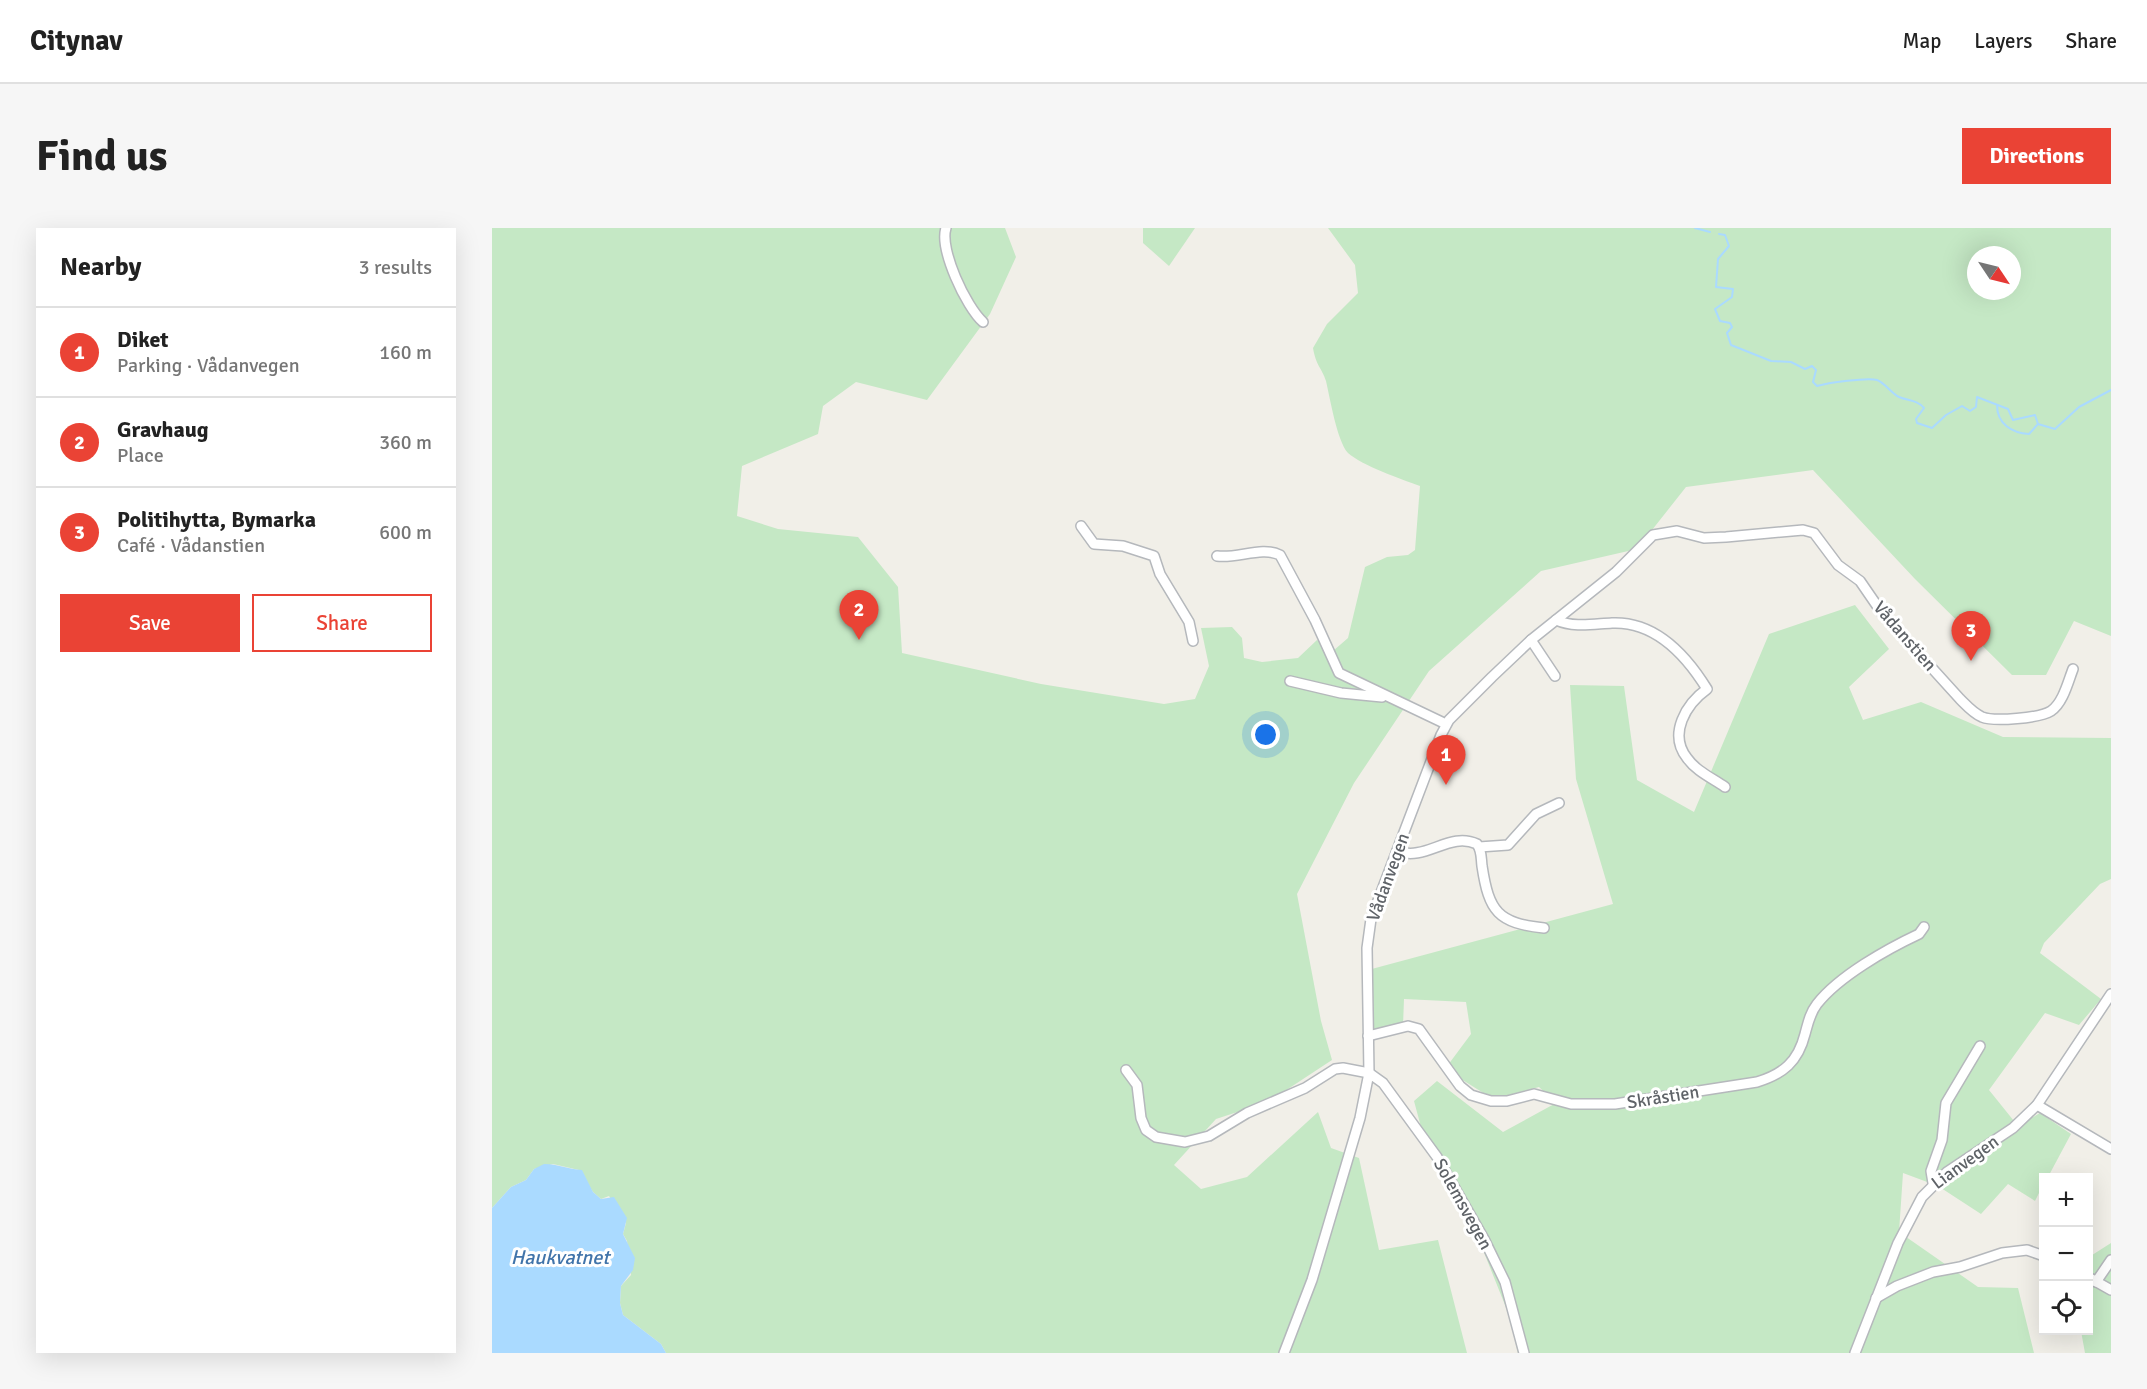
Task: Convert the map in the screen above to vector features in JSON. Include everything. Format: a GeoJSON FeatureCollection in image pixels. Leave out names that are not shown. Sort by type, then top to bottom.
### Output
{"type":"FeatureCollection","features":[{"type":"Feature","properties":{"kind":"street"},"geometry":{"type":"LineString","coordinates":[[946,228],[946,252],[961,292],[983,322]]}},
{"type":"Feature","properties":{"kind":"street"},"geometry":{"type":"LineString","coordinates":[[1081,526],[1094,544],[1123,546],[1154,556],[1160,574],[1188,622],[1193,641]]}},
{"type":"Feature","properties":{"kind":"street","name":"Vådanstien"},"geometry":{"type":"LineString","coordinates":[[1653,535],[1666,531],[1704,538],[1812,531],[1838,565],[1860,581],[1882,613],[1951,690],[1974,713],[1986,718],[2015,718],[2051,711],[2058,703],[2073,669]]}},
{"type":"Feature","properties":{"kind":"street","name":"Vådanvegen"},"geometry":{"type":"LineString","coordinates":[[1284,1353],[1312,1280],[1360,1118],[1369,1074],[1368,933],[1446,724],[1531,640],[1616,572],[1653,535]]}},
{"type":"Feature","properties":{"kind":"street"},"geometry":{"type":"LineString","coordinates":[[1217,556],[1236,558],[1273,552],[1282,556],[1336,669],[1342,675],[1385,697],[1446,724]]}},
{"type":"Feature","properties":{"kind":"street"},"geometry":{"type":"LineString","coordinates":[[1556,620],[1584,625],[1633,623],[1648,629],[1678,652],[1707,689],[1690,702],[1684,713],[1679,737],[1682,749],[1694,766],[1725,787]]}},
{"type":"Feature","properties":{"kind":"street"},"geometry":{"type":"LineString","coordinates":[[1531,640],[1555,676]]}},
{"type":"Feature","properties":{"kind":"street"},"geometry":{"type":"LineString","coordinates":[[1290,681],[1341,693],[1385,697]]}},
{"type":"Feature","properties":{"kind":"street"},"geometry":{"type":"LineString","coordinates":[[1479,847],[1508,845],[1536,814],[1559,803]]}},
{"type":"Feature","properties":{"kind":"street"},"geometry":{"type":"LineString","coordinates":[[1397,851],[1418,854],[1458,840],[1473,842],[1479,847],[1485,884],[1494,908],[1501,916],[1515,924],[1544,928]]}},
{"type":"Feature","properties":{"kind":"street","name":"Skråstien"},"geometry":{"type":"LineString","coordinates":[[1368,1036],[1408,1026],[1419,1029],[1460,1086],[1472,1095],[1491,1101],[1507,1101],[1534,1094],[1571,1104],[1615,1104],[1757,1082],[1777,1076],[1795,1059],[1811,1013],[1827,994],[1856,971],[1919,934],[1924,927]]}},
{"type":"Feature","properties":{"kind":"street","name":"Lianvegen"},"geometry":{"type":"LineString","coordinates":[[1855,1353],[1907,1223],[1933,1183],[2013,1128],[2037,1105],[2111,994]]}},
{"type":"Feature","properties":{"kind":"street"},"geometry":{"type":"LineString","coordinates":[[1933,1183],[1931,1172],[1942,1140],[1946,1103],[1980,1046]]}},
{"type":"Feature","properties":{"kind":"street"},"geometry":{"type":"LineString","coordinates":[[1126,1070],[1137,1085],[1141,1118],[1146,1130],[1156,1137],[1185,1142],[1209,1136],[1247,1113],[1305,1088],[1335,1069],[1343,1068],[1369,1074]]}},
{"type":"Feature","properties":{"kind":"street","name":"Solemsvegen"},"geometry":{"type":"LineString","coordinates":[[1369,1074],[1383,1083],[1418,1128],[1464,1203],[1505,1282],[1524,1353]]}},
{"type":"Feature","properties":{"kind":"street"},"geometry":{"type":"LineString","coordinates":[[2037,1105],[2111,1149]]}},
{"type":"Feature","properties":{"kind":"street"},"geometry":{"type":"LineString","coordinates":[[1876,1298],[1922,1276],[2002,1253],[2027,1250],[2039,1254]]}},
{"type":"Feature","properties":{"kind":"street"},"geometry":{"type":"LineString","coordinates":[[2093,1279],[2111,1260]]}},
{"type":"Feature","properties":{"kind":"street"},"geometry":{"type":"LineString","coordinates":[[2093,1281],[2111,1290]]}},
{"type":"Feature","properties":{"kind":"green space"},"geometry":{"type":"Polygon","coordinates":[[[492,228],[1005,228],[1016,257],[990,314],[927,400],[856,382],[823,406],[818,434],[742,466],[737,516],[778,529],[858,537],[898,587],[902,653],[1041,684],[1164,704],[1195,699],[1209,666],[1201,628],[1232,627],[1242,638],[1244,658],[1262,662],[1298,658],[1317,640],[1333,651],[1348,638],[1365,567],[1387,557],[1408,555],[1415,550],[1420,486],[1372,467],[1348,453],[1340,439],[1326,381],[1314,354],[1313,348],[1327,324],[1358,293],[1355,265],[1328,228],[2111,228],[2111,636],[2074,621],[2046,675],[2012,675],[1915,579],[1813,470],[1686,487],[1637,549],[1541,571],[1429,671],[1354,783],[1297,894],[1321,1021],[1332,1060],[1268,1102],[1216,1119],[1174,1165],[1201,1189],[1247,1177],[1318,1112],[1331,1148],[1359,1158],[1379,1250],[1438,1240],[1467,1353],[666,1353],[661,1344],[623,1315],[620,1303],[621,1286],[631,1275],[627,1241],[623,1234],[626,1223],[609,1196],[601,1199],[593,1192],[579,1170],[553,1164],[534,1169],[526,1180],[511,1187],[492,1208],[492,228]]]}},
{"type":"Feature","properties":{"kind":"green space"},"geometry":{"type":"Polygon","coordinates":[[[1143,228],[1195,228],[1169,266],[1143,243],[1143,228]]]}},
{"type":"Feature","properties":{"kind":"green space"},"geometry":{"type":"Polygon","coordinates":[[[1855,605],[1889,649],[1849,687],[1863,720],[1921,702],[2003,737],[2111,738],[2111,879],[2100,884],[2044,943],[2040,953],[2101,999],[2079,1025],[2045,1013],[1989,1090],[2018,1126],[2040,1113],[2071,1134],[2050,1173],[2039,1173],[2039,1193],[2035,1201],[2008,1184],[1981,1214],[1938,1186],[1903,1173],[1899,1232],[1978,1287],[2018,1288],[2034,1353],[1518,1353],[1509,1315],[1481,1245],[1428,1153],[1414,1101],[1437,1081],[1503,1132],[1556,1103],[1539,1087],[1493,1099],[1445,1069],[1471,1034],[1466,1002],[1404,999],[1403,1026],[1373,1031],[1368,970],[1613,904],[1576,779],[1570,685],[1624,686],[1637,780],[1694,812],[1769,634],[1855,605]]]}},
{"type":"Feature","properties":{"kind":"green space"},"geometry":{"type":"Polygon","coordinates":[[[2111,1243],[2111,1353],[2085,1353],[2082,1335],[2093,1335],[2093,1254],[2111,1243]]]}},
{"type":"Feature","properties":{"kind":"water","name":"Haukvatnet"},"geometry":{"type":"Polygon","coordinates":[[[544,1164],[582,1170],[593,1192],[601,1199],[614,1197],[627,1218],[623,1234],[635,1258],[633,1270],[621,1286],[620,1303],[623,1315],[661,1344],[666,1353],[492,1353],[492,1208],[511,1187],[526,1180],[534,1169],[544,1164]]]}},
{"type":"Feature","properties":{"kind":"waterway"},"geometry":{"type":"LineString","coordinates":[[1695,228],[1710,232]]}},
{"type":"Feature","properties":{"kind":"waterway"},"geometry":{"type":"LineString","coordinates":[[1719,234],[1725,235],[1729,246],[1718,259],[1716,287],[1733,289],[1732,297],[1715,309],[1720,321],[1730,323],[1732,327],[1727,333],[1731,345],[1771,361],[1791,362],[1805,369],[1812,366],[1816,370],[1813,382],[1817,386],[1857,380],[1877,380],[1899,397],[1921,405],[1924,408],[1916,419],[1917,423],[1932,428],[1946,415],[1962,406],[1970,411],[1976,407],[1977,397],[2008,409],[2013,420],[2035,415],[2038,424],[2055,429],[2079,407],[2111,390]]}},
{"type":"Feature","properties":{"kind":"waterway"},"geometry":{"type":"LineString","coordinates":[[1997,405],[2003,422],[2017,432],[2029,434],[2038,424]]}},
{"type":"Feature","properties":{"kind":"place","name":"Gravhaug"},"geometry":{"type":"Point","coordinates":[859,640]}},
{"type":"Feature","properties":{"kind":"place","name":"Politihytta, Bymarka"},"geometry":{"type":"Point","coordinates":[1971,661]}},
{"type":"Feature","properties":{"kind":"place","name":"Diket"},"geometry":{"type":"Point","coordinates":[1446,785]}}]}
